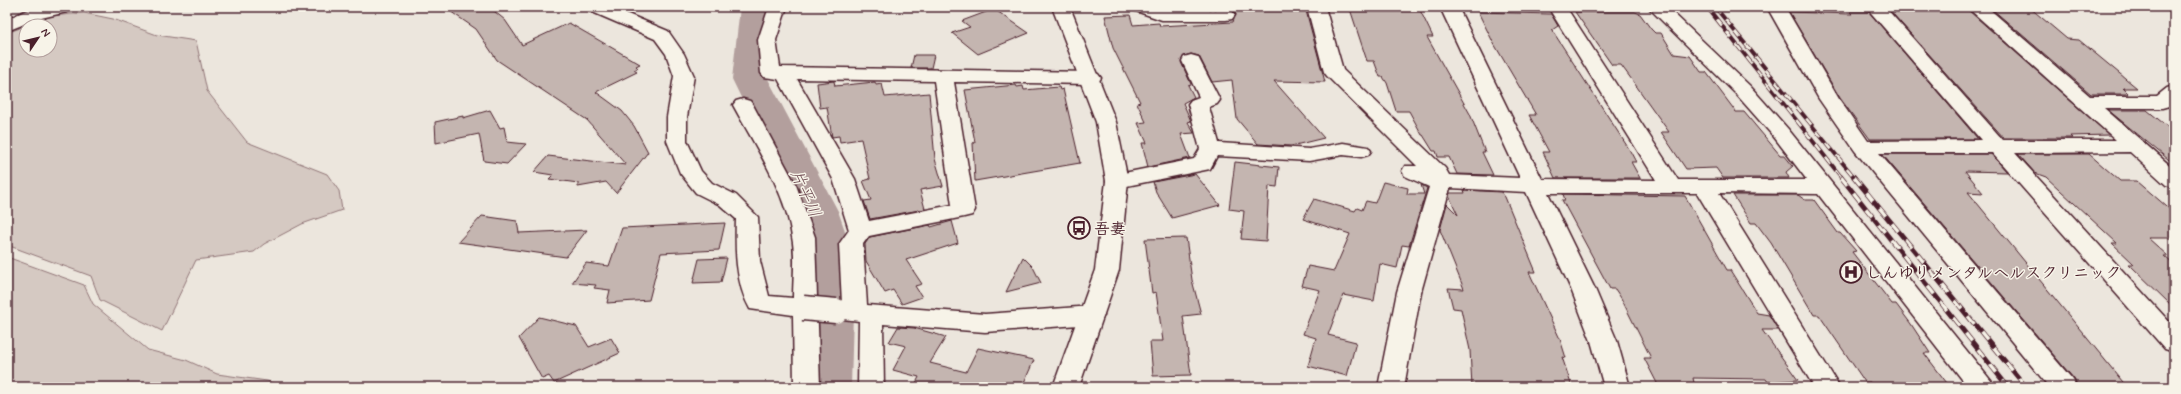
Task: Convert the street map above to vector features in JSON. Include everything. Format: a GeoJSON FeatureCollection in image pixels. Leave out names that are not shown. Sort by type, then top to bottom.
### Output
{"type":"FeatureCollection","features":[{"type":"Feature","properties":{"kind":"street"},"geometry":{"type":"LineString","coordinates":[[7,26],[30,15],[64,7]]}},
{"type":"Feature","properties":{"kind":"street"},"geometry":{"type":"LineString","coordinates":[[596,7],[662,35],[668,42],[684,76],[677,117],[677,141],[691,173],[704,188],[728,200],[748,217],[746,250],[751,279],[760,303],[854,313],[985,323],[1092,315]]}},
{"type":"Feature","properties":{"kind":"street"},"geometry":{"type":"LineString","coordinates":[[778,7],[767,40],[771,73],[1091,78]]}},
{"type":"Feature","properties":{"kind":"street"},"geometry":{"type":"LineString","coordinates":[[1061,7],[1091,78],[1106,122],[1117,181],[1107,270],[1066,387]]}},
{"type":"Feature","properties":{"kind":"street"},"geometry":{"type":"LineString","coordinates":[[1142,7],[1166,11],[1226,15]]}},
{"type":"Feature","properties":{"kind":"street"},"geometry":{"type":"LineString","coordinates":[[1316,7],[1334,72],[1437,174],[1441,181],[1409,292],[1391,387]]}},
{"type":"Feature","properties":{"kind":"street"},"geometry":{"type":"LineString","coordinates":[[1449,7],[1583,289],[1604,341],[1617,387]]}},
{"type":"Feature","properties":{"kind":"street"},"geometry":{"type":"LineString","coordinates":[[1557,7],[1671,186]]}},
{"type":"Feature","properties":{"kind":"street"},"geometry":{"type":"LineString","coordinates":[[1657,7],[1743,90],[1781,133],[1983,387]]}},
{"type":"Feature","properties":{"kind":"street"},"geometry":{"type":"LineString","coordinates":[[1776,7],[1829,99],[1862,147],[2064,387]]}},
{"type":"Feature","properties":{"kind":"street"},"geometry":{"type":"LineString","coordinates":[[1875,7],[2174,343]]}},
{"type":"Feature","properties":{"kind":"street"},"geometry":{"type":"LineString","coordinates":[[1976,7],[2174,180]]}},
{"type":"Feature","properties":{"kind":"street"},"geometry":{"type":"LineString","coordinates":[[1117,181],[1202,164],[1210,149],[1198,104],[1210,100],[1190,61]]}},
{"type":"Feature","properties":{"kind":"street"},"geometry":{"type":"LineString","coordinates":[[784,73],[844,179],[861,230]]}},
{"type":"Feature","properties":{"kind":"street"},"geometry":{"type":"LineString","coordinates":[[872,387],[854,313],[851,244],[861,230],[964,210],[943,76]]}},
{"type":"Feature","properties":{"kind":"street"},"geometry":{"type":"LineString","coordinates":[[2086,102],[2162,102],[2174,92]]}},
{"type":"Feature","properties":{"kind":"street"},"geometry":{"type":"LineString","coordinates":[[743,105],[788,190],[799,217],[804,236],[807,387]]}},
{"type":"Feature","properties":{"kind":"street"},"geometry":{"type":"LineString","coordinates":[[1862,147],[2136,146]]}},
{"type":"Feature","properties":{"kind":"street"},"geometry":{"type":"LineString","coordinates":[[1210,149],[1309,155],[1343,149],[1360,152]]}},
{"type":"Feature","properties":{"kind":"street"},"geometry":{"type":"LineString","coordinates":[[1413,171],[1429,180],[1534,186],[1823,187]]}},
{"type":"Feature","properties":{"kind":"street"},"geometry":{"type":"LineString","coordinates":[[1704,186],[1828,387]]}},
{"type":"Feature","properties":{"kind":"shaded area"},"geometry":{"type":"Polygon","coordinates":[[[84,13],[113,19],[157,35],[196,41],[207,91],[247,142],[327,174],[339,191],[342,210],[302,224],[264,244],[254,252],[196,260],[162,331],[100,300],[91,276],[7,245],[7,33],[18,29],[18,58],[58,58],[58,18],[46,18],[51,16],[84,13]]]}},
{"type":"Feature","properties":{"kind":"shaded area"},"geometry":{"type":"Polygon","coordinates":[[[7,257],[84,285],[93,304],[148,350],[186,360],[217,374],[267,381],[285,387],[7,387],[7,257]]]}},
{"type":"Feature","properties":{"kind":"building"},"geometry":{"type":"Polygon","coordinates":[[[444,7],[489,7],[505,20],[522,45],[569,23],[640,64],[636,66],[638,68],[634,70],[637,72],[596,92],[622,111],[634,126],[648,152],[616,193],[606,182],[578,187],[578,183],[549,179],[553,175],[534,172],[548,156],[626,165],[587,120],[497,60],[476,29],[444,7]]]}},
{"type":"Feature","properties":{"kind":"building"},"geometry":{"type":"Polygon","coordinates":[[[1227,7],[1305,7],[1325,82],[1274,81],[1324,138],[1291,146],[1258,144],[1237,119],[1232,80],[1212,82],[1199,56],[1191,54],[1184,56],[1181,62],[1191,84],[1188,85],[1194,97],[1183,103],[1191,121],[1188,122],[1194,133],[1181,134],[1190,158],[1148,167],[1142,143],[1147,143],[1138,123],[1146,122],[1137,103],[1140,102],[1113,48],[1105,16],[1130,15],[1133,25],[1159,23],[1160,26],[1233,22],[1236,14],[1227,7]]]}},
{"type":"Feature","properties":{"kind":"building"},"geometry":{"type":"Polygon","coordinates":[[[1995,7],[2029,7],[2067,39],[2079,40],[2137,88],[2123,88],[2129,94],[2091,94],[1992,9],[1998,9],[1995,7]]]}},
{"type":"Feature","properties":{"kind":"building"},"geometry":{"type":"Polygon","coordinates":[[[1419,8],[1433,37],[1427,37],[1470,114],[1485,152],[1482,152],[1493,175],[1457,174],[1449,157],[1438,157],[1436,151],[1433,151],[1422,135],[1409,111],[1396,111],[1387,83],[1383,77],[1380,77],[1374,61],[1367,61],[1350,9],[1419,8]]]}},
{"type":"Feature","properties":{"kind":"building"},"geometry":{"type":"Polygon","coordinates":[[[994,9],[1029,33],[978,54],[952,33],[970,27],[962,21],[994,9]]]}},
{"type":"Feature","properties":{"kind":"building"},"geometry":{"type":"Polygon","coordinates":[[[1968,10],[2109,135],[2070,136],[2072,138],[2004,138],[1892,13],[1895,13],[1893,11],[1968,10]]]}},
{"type":"Feature","properties":{"kind":"building"},"geometry":{"type":"Polygon","coordinates":[[[1478,12],[1551,14],[1558,26],[1552,30],[1629,149],[1636,162],[1631,162],[1640,178],[1555,178],[1543,152],[1549,152],[1529,115],[1536,115],[1493,42],[1478,12]]]}},
{"type":"Feature","properties":{"kind":"building"},"geometry":{"type":"Polygon","coordinates":[[[1575,12],[1635,12],[1640,14],[1655,33],[1661,33],[1674,54],[1690,56],[1701,72],[1706,72],[1736,112],[1744,112],[1780,155],[1784,155],[1793,166],[1786,172],[1789,178],[1723,178],[1716,168],[1686,169],[1661,132],[1669,132],[1621,65],[1612,65],[1575,12]]]}},
{"type":"Feature","properties":{"kind":"building"},"geometry":{"type":"Polygon","coordinates":[[[1789,12],[1852,14],[1850,12],[1869,12],[1978,139],[1870,139],[1840,98],[1789,12]]]}},
{"type":"Feature","properties":{"kind":"building"},"geometry":{"type":"Polygon","coordinates":[[[914,55],[934,55],[931,68],[911,68],[914,55]]]}},
{"type":"Feature","properties":{"kind":"building"},"geometry":{"type":"Polygon","coordinates":[[[834,81],[835,86],[875,82],[876,85],[882,84],[885,97],[929,93],[935,159],[943,186],[920,190],[925,209],[870,219],[864,201],[871,200],[863,181],[870,179],[861,139],[840,142],[839,136],[832,137],[827,107],[820,108],[817,83],[834,81]]]}},
{"type":"Feature","properties":{"kind":"building"},"geometry":{"type":"Polygon","coordinates":[[[1016,85],[1017,87],[1023,86],[1024,90],[1059,87],[1060,90],[1063,89],[1080,163],[975,181],[973,143],[975,142],[965,90],[1016,85]]]}},
{"type":"Feature","properties":{"kind":"building"},"geometry":{"type":"Polygon","coordinates":[[[490,110],[500,128],[504,127],[507,142],[526,144],[507,164],[484,161],[479,134],[436,143],[435,122],[463,116],[463,118],[490,110]]]}},
{"type":"Feature","properties":{"kind":"building"},"geometry":{"type":"Polygon","coordinates":[[[2108,110],[2147,110],[2174,132],[2174,164],[2108,110]]]}},
{"type":"Feature","properties":{"kind":"building"},"geometry":{"type":"Polygon","coordinates":[[[1882,154],[1991,154],[2007,172],[1965,171],[1983,193],[1968,192],[2127,387],[2078,387],[2074,379],[1882,154]]]}},
{"type":"Feature","properties":{"kind":"building"},"geometry":{"type":"Polygon","coordinates":[[[2018,154],[2089,154],[2120,181],[2137,181],[2174,213],[2174,238],[2148,238],[2168,256],[2164,256],[2174,265],[2174,308],[2129,264],[2134,264],[2112,243],[2117,243],[2046,177],[2035,173],[2018,154]]]}},
{"type":"Feature","properties":{"kind":"building"},"geometry":{"type":"Polygon","coordinates":[[[1235,162],[1279,167],[1277,187],[1269,186],[1266,241],[1241,239],[1244,211],[1229,209],[1235,162]]]}},
{"type":"Feature","properties":{"kind":"building"},"geometry":{"type":"Polygon","coordinates":[[[1195,174],[1220,205],[1172,218],[1156,192],[1153,182],[1195,174]]]}},
{"type":"Feature","properties":{"kind":"building"},"geometry":{"type":"Polygon","coordinates":[[[1383,182],[1408,188],[1407,194],[1424,194],[1421,185],[1427,188],[1409,246],[1402,245],[1397,268],[1380,264],[1374,301],[1343,295],[1328,335],[1356,342],[1347,376],[1308,366],[1316,338],[1303,334],[1320,290],[1302,286],[1308,266],[1334,271],[1350,234],[1303,219],[1314,199],[1355,211],[1357,208],[1362,210],[1366,201],[1375,203],[1383,182]]]}},
{"type":"Feature","properties":{"kind":"building"},"geometry":{"type":"Polygon","coordinates":[[[1464,190],[1501,192],[1505,197],[1536,272],[1529,272],[1560,339],[1566,358],[1562,357],[1572,387],[1472,387],[1470,350],[1461,309],[1453,308],[1448,288],[1464,289],[1440,230],[1447,204],[1458,215],[1449,196],[1450,193],[1465,193],[1464,190]]]}},
{"type":"Feature","properties":{"kind":"building"},"geometry":{"type":"Polygon","coordinates":[[[1563,194],[1685,196],[1727,270],[1730,270],[1757,313],[1769,315],[1778,330],[1762,330],[1798,380],[1768,382],[1766,379],[1693,378],[1695,387],[1659,387],[1644,358],[1651,358],[1621,298],[1615,289],[1610,289],[1562,200],[1565,200],[1563,194]]]}},
{"type":"Feature","properties":{"kind":"building"},"geometry":{"type":"Polygon","coordinates":[[[1733,195],[1798,195],[1805,200],[1814,200],[1838,233],[1840,233],[1856,251],[1852,252],[1892,304],[1896,304],[1911,324],[1930,353],[1924,353],[1950,387],[1873,387],[1870,382],[1865,382],[1819,315],[1814,315],[1771,243],[1756,223],[1751,223],[1733,195]]]}},
{"type":"Feature","properties":{"kind":"building"},"geometry":{"type":"Polygon","coordinates":[[[482,216],[517,221],[519,233],[587,230],[566,257],[458,242],[482,216]]]}},
{"type":"Feature","properties":{"kind":"building"},"geometry":{"type":"Polygon","coordinates":[[[952,221],[958,243],[906,260],[922,284],[915,286],[922,297],[902,304],[893,290],[885,293],[866,261],[865,244],[870,237],[930,225],[931,227],[952,221]]]}},
{"type":"Feature","properties":{"kind":"building"},"geometry":{"type":"Polygon","coordinates":[[[725,223],[719,250],[661,253],[649,300],[607,303],[610,290],[594,288],[596,285],[572,283],[586,263],[609,266],[622,228],[725,223]]]}},
{"type":"Feature","properties":{"kind":"building"},"geometry":{"type":"Polygon","coordinates":[[[1186,238],[1192,280],[1201,314],[1183,316],[1191,375],[1153,376],[1150,341],[1163,341],[1156,292],[1152,293],[1145,239],[1186,238]]]}},
{"type":"Feature","properties":{"kind":"building"},"geometry":{"type":"Polygon","coordinates":[[[1023,257],[1033,267],[1041,283],[1006,292],[1023,257]]]}},
{"type":"Feature","properties":{"kind":"building"},"geometry":{"type":"Polygon","coordinates":[[[727,258],[721,282],[693,283],[699,259],[727,258]]]}},
{"type":"Feature","properties":{"kind":"building"},"geometry":{"type":"Polygon","coordinates":[[[539,317],[576,326],[589,347],[611,338],[620,353],[554,383],[549,376],[542,379],[519,338],[539,317]]]}},
{"type":"Feature","properties":{"kind":"building"},"geometry":{"type":"Polygon","coordinates":[[[898,327],[914,328],[946,337],[930,363],[966,372],[978,348],[1034,360],[1022,387],[914,387],[919,377],[893,370],[906,346],[889,342],[898,327]]]}},
{"type":"Feature","properties":{"kind":"waterway","name":"片平川"},"geometry":{"type":"LineString","coordinates":[[757,7],[755,9],[750,79],[817,211],[823,228],[832,274],[827,387]]}},
{"type":"Feature","properties":{"kind":"railway"},"geometry":{"type":"LineString","coordinates":[[1707,7],[1842,178]]}},
{"type":"Feature","properties":{"kind":"railway"},"geometry":{"type":"LineString","coordinates":[[1715,7],[1855,178]]}},
{"type":"Feature","properties":{"kind":"railway"},"geometry":{"type":"LineString","coordinates":[[1841,177],[2008,387]]}},
{"type":"Feature","properties":{"kind":"railway"},"geometry":{"type":"LineString","coordinates":[[1854,177],[2026,387]]}},
{"type":"Feature","properties":{"kind":"place","name":"吾妻"},"geometry":{"type":"Point","coordinates":[1079,228]}},
{"type":"Feature","properties":{"kind":"place","name":"しんゆりメンタルヘルスクリニック"},"geometry":{"type":"Point","coordinates":[1851,272]}}]}
